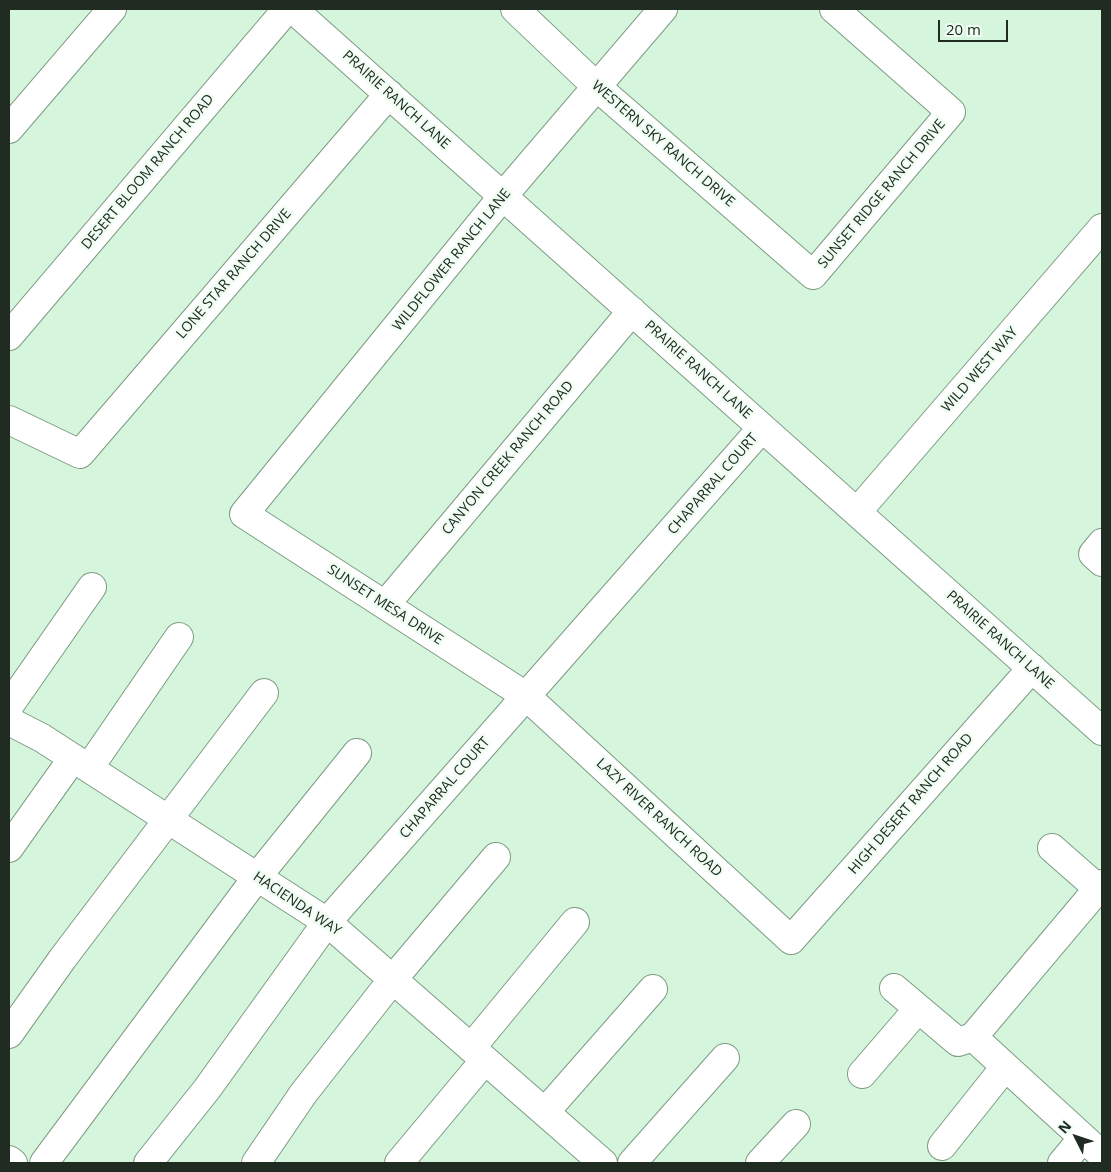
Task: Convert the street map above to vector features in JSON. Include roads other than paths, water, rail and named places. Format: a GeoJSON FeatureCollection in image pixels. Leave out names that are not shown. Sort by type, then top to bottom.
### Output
{"type":"FeatureCollection","features":[{"type":"Feature","properties":{"kind":"main road"},"geometry":{"type":"LineString","coordinates":[[9,129],[112,9]]}},
{"type":"Feature","properties":{"kind":"main road","name":"DESERT BLOOM RANCH ROAD"},"geometry":{"type":"LineString","coordinates":[[9,336],[287,9]]}},
{"type":"Feature","properties":{"kind":"main road","name":"PRAIRIE RANCH LANE"},"geometry":{"type":"LineString","coordinates":[[294,9],[1102,731]]}},
{"type":"Feature","properties":{"kind":"main road","name":"WESTERN SKY RANCH DRIVE"},"geometry":{"type":"LineString","coordinates":[[515,9],[597,87],[813,276]]}},
{"type":"Feature","properties":{"kind":"main road","name":"WILDFLOWER RANCH LANE"},"geometry":{"type":"LineString","coordinates":[[244,514],[503,196],[664,9]]}},
{"type":"Feature","properties":{"kind":"main road","name":"SUNSET RIDGE RANCH DRIVE"},"geometry":{"type":"LineString","coordinates":[[813,276],[950,112],[834,9]]}},
{"type":"Feature","properties":{"kind":"main road","name":"LONE STAR RANCH DRIVE"},"geometry":{"type":"LineString","coordinates":[[9,420],[80,454],[389,94]]}},
{"type":"Feature","properties":{"kind":"main road","name":"WILD WEST WAY"},"geometry":{"type":"LineString","coordinates":[[857,512],[1102,228]]}},
{"type":"Feature","properties":{"kind":"main road","name":"CANYON CREEK RANCH ROAD"},"geometry":{"type":"LineString","coordinates":[[385,605],[632,311]]}},
{"type":"Feature","properties":{"kind":"main road","name":"CHAPARRAL COURT"},"geometry":{"type":"LineString","coordinates":[[148,1163],[207,1089],[327,922],[762,428]]}},
{"type":"Feature","properties":{"kind":"main road","name":"SUNSET MESA DRIVE"},"geometry":{"type":"LineString","coordinates":[[244,514],[526,696]]}},
{"type":"Feature","properties":{"kind":"main road"},"geometry":{"type":"LineString","coordinates":[[9,706],[92,587]]}},
{"type":"Feature","properties":{"kind":"main road"},"geometry":{"type":"LineString","coordinates":[[9,848],[81,763],[179,637]]}},
{"type":"Feature","properties":{"kind":"main road","name":"HIGH DESERT RANCH ROAD"},"geometry":{"type":"LineString","coordinates":[[791,940],[1032,668]]}},
{"type":"Feature","properties":{"kind":"main road"},"geometry":{"type":"LineString","coordinates":[[9,1034],[63,958],[264,693]]}},
{"type":"Feature","properties":{"kind":"main road","name":"LAZY RIVER RANCH ROAD"},"geometry":{"type":"LineString","coordinates":[[526,696],[791,940]]}},
{"type":"Feature","properties":{"kind":"main road","name":"HACIENDA WAY"},"geometry":{"type":"LineString","coordinates":[[9,722],[42,738],[327,922],[545,1112],[594,1160]]}},
{"type":"Feature","properties":{"kind":"main road"},"geometry":{"type":"LineString","coordinates":[[44,1163],[258,877],[357,753]]}},
{"type":"Feature","properties":{"kind":"main road"},"geometry":{"type":"LineString","coordinates":[[894,988],[958,1042],[973,1037],[1101,888],[1052,848]]}},
{"type":"Feature","properties":{"kind":"main road"},"geometry":{"type":"LineString","coordinates":[[256,1163],[303,1094],[393,979],[496,857]]}},
{"type":"Feature","properties":{"kind":"main road"},"geometry":{"type":"LineString","coordinates":[[399,1163],[575,922]]}},
{"type":"Feature","properties":{"kind":"main road"},"geometry":{"type":"LineString","coordinates":[[545,1112],[652,989]]}},
{"type":"Feature","properties":{"kind":"main road"},"geometry":{"type":"LineString","coordinates":[[862,1074],[918,1009]]}},
{"type":"Feature","properties":{"kind":"main road"},"geometry":{"type":"LineString","coordinates":[[973,1037],[1093,1146],[1062,1163]]}},
{"type":"Feature","properties":{"kind":"main road"},"geometry":{"type":"LineString","coordinates":[[632,1163],[725,1058]]}},
{"type":"Feature","properties":{"kind":"main road"},"geometry":{"type":"LineString","coordinates":[[942,1146],[1005,1067]]}},
{"type":"Feature","properties":{"kind":"main road"},"geometry":{"type":"LineString","coordinates":[[760,1163],[796,1124]]}},
{"type":"Feature","properties":{"kind":"main road"},"geometry":{"type":"LineString","coordinates":[[9,1160],[13,1163]]}}]}
